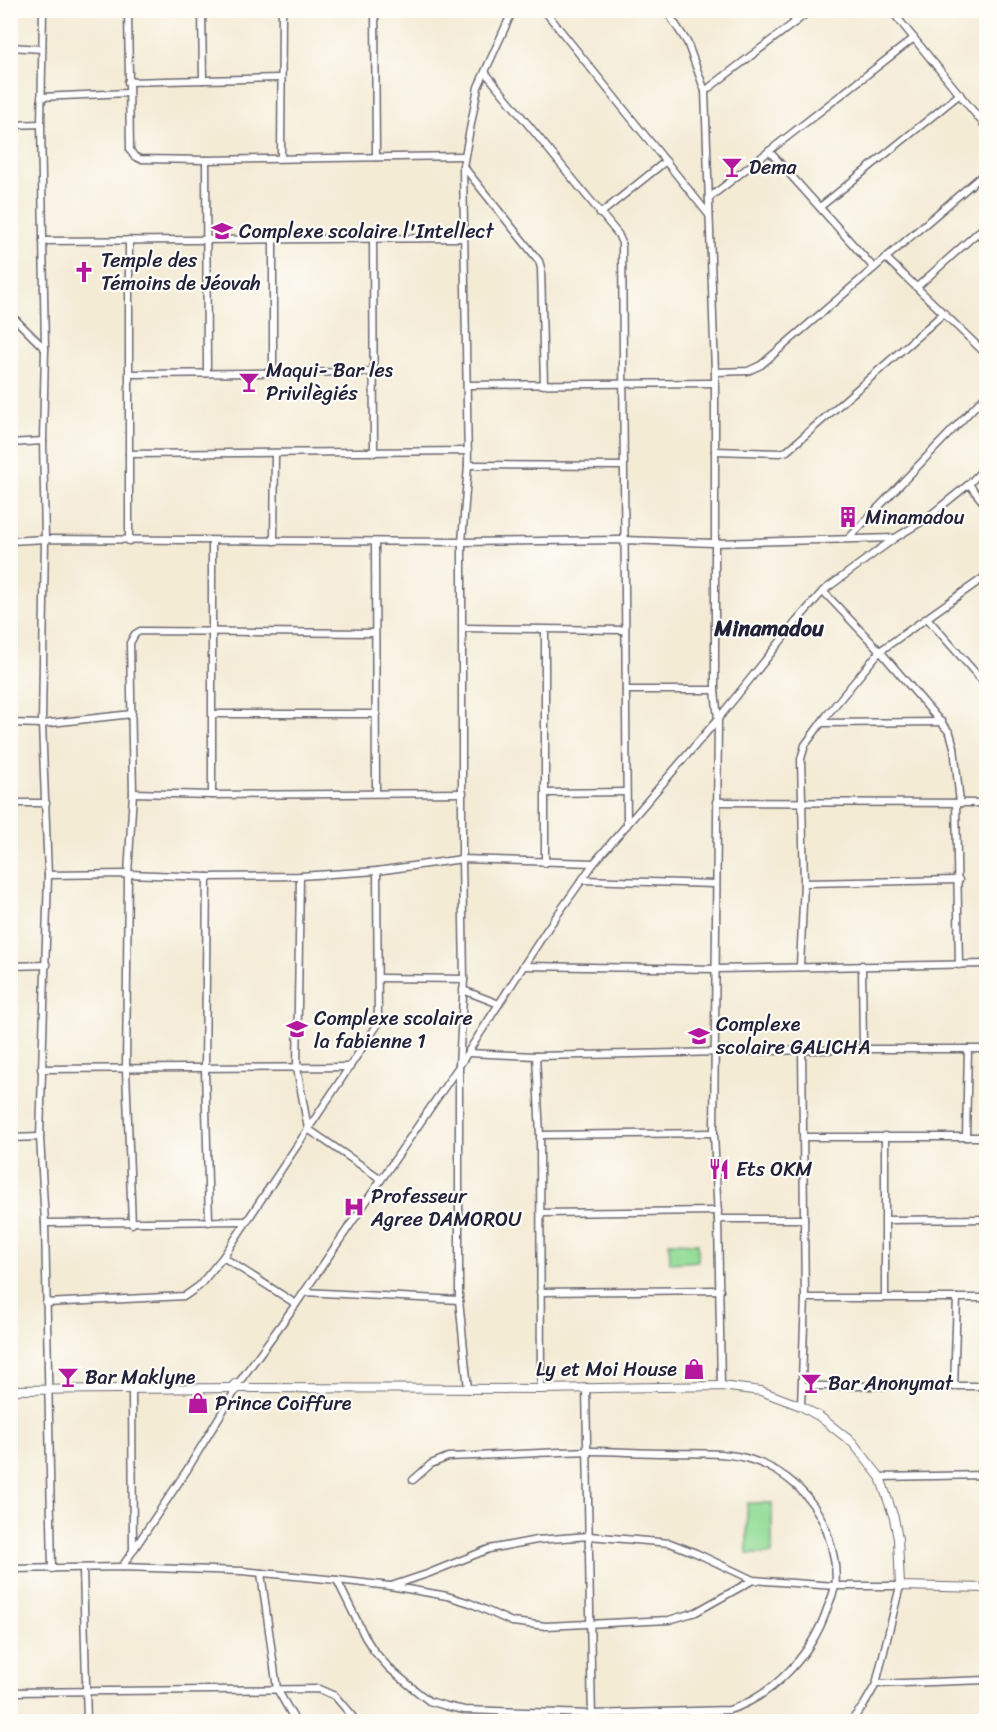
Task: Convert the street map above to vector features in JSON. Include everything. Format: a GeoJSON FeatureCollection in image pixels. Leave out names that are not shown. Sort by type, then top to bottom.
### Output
{"type":"FeatureCollection","features":[{"type":"Feature","properties":{"kind":"street"},"geometry":{"type":"LineString","coordinates":[[43,10],[41,124],[45,349],[43,441],[45,539],[42,724],[48,875],[40,1137],[45,1223],[52,1569]]}},
{"type":"Feature","properties":{"kind":"street"},"geometry":{"type":"LineString","coordinates":[[128,10],[130,150],[140,159],[464,156]]}},
{"type":"Feature","properties":{"kind":"street"},"geometry":{"type":"LineString","coordinates":[[202,10],[202,80]]}},
{"type":"Feature","properties":{"kind":"street"},"geometry":{"type":"LineString","coordinates":[[281,158],[282,10]]}},
{"type":"Feature","properties":{"kind":"street"},"geometry":{"type":"LineString","coordinates":[[375,10],[376,157]]}},
{"type":"Feature","properties":{"kind":"street"},"geometry":{"type":"LineString","coordinates":[[468,1389],[459,1300],[459,1066],[464,990],[462,542],[468,465],[463,166],[478,87],[513,10]]}},
{"type":"Feature","properties":{"kind":"street"},"geometry":{"type":"LineString","coordinates":[[544,10],[709,215]]}},
{"type":"Feature","properties":{"kind":"street"},"geometry":{"type":"LineString","coordinates":[[666,10],[687,42],[705,91],[715,372],[715,690],[718,719],[714,1133],[718,1211],[721,1386]]}},
{"type":"Feature","properties":{"kind":"street"},"geometry":{"type":"LineString","coordinates":[[787,10],[796,22]]}},
{"type":"Feature","properties":{"kind":"street"},"geometry":{"type":"LineString","coordinates":[[705,91],[811,10]]}},
{"type":"Feature","properties":{"kind":"street"},"geometry":{"type":"LineString","coordinates":[[891,10],[987,127]]}},
{"type":"Feature","properties":{"kind":"street"},"geometry":{"type":"LineString","coordinates":[[709,198],[914,38]]}},
{"type":"Feature","properties":{"kind":"street"},"geometry":{"type":"LineString","coordinates":[[10,47],[42,49]]}},
{"type":"Feature","properties":{"kind":"street"},"geometry":{"type":"LineString","coordinates":[[485,72],[618,234],[623,248],[623,540],[627,825]]}},
{"type":"Feature","properties":{"kind":"street"},"geometry":{"type":"LineString","coordinates":[[128,82],[280,78]]}},
{"type":"Feature","properties":{"kind":"street"},"geometry":{"type":"LineString","coordinates":[[41,97],[128,93]]}},
{"type":"Feature","properties":{"kind":"street"},"geometry":{"type":"LineString","coordinates":[[820,207],[960,94]]}},
{"type":"Feature","properties":{"kind":"street"},"geometry":{"type":"LineString","coordinates":[[10,125],[41,124]]}},
{"type":"Feature","properties":{"kind":"street"},"geometry":{"type":"LineString","coordinates":[[769,151],[874,268]]}},
{"type":"Feature","properties":{"kind":"street"},"geometry":{"type":"LineString","coordinates":[[206,160],[207,373]]}},
{"type":"Feature","properties":{"kind":"street"},"geometry":{"type":"LineString","coordinates":[[600,214],[666,161]]}},
{"type":"Feature","properties":{"kind":"street"},"geometry":{"type":"LineString","coordinates":[[463,166],[538,261],[541,268],[544,385]]}},
{"type":"Feature","properties":{"kind":"street"},"geometry":{"type":"LineString","coordinates":[[715,372],[748,371],[757,368],[987,172]]}},
{"type":"Feature","properties":{"kind":"street"},"geometry":{"type":"LineString","coordinates":[[917,287],[987,225]]}},
{"type":"Feature","properties":{"kind":"street"},"geometry":{"type":"LineString","coordinates":[[979,234],[987,242]]}},
{"type":"Feature","properties":{"kind":"street"},"geometry":{"type":"LineString","coordinates":[[373,238],[374,453]]}},
{"type":"Feature","properties":{"kind":"street"},"geometry":{"type":"LineString","coordinates":[[43,241],[463,238]]}},
{"type":"Feature","properties":{"kind":"street"},"geometry":{"type":"LineString","coordinates":[[273,239],[273,373]]}},
{"type":"Feature","properties":{"kind":"street"},"geometry":{"type":"LineString","coordinates":[[129,240],[129,541]]}},
{"type":"Feature","properties":{"kind":"street"},"geometry":{"type":"LineString","coordinates":[[886,258],[987,354]]}},
{"type":"Feature","properties":{"kind":"street"},"geometry":{"type":"LineString","coordinates":[[715,452],[780,453],[787,451],[944,313]]}},
{"type":"Feature","properties":{"kind":"street"},"geometry":{"type":"LineString","coordinates":[[10,314],[45,349]]}},
{"type":"Feature","properties":{"kind":"street"},"geometry":{"type":"LineString","coordinates":[[129,374],[373,372]]}},
{"type":"Feature","properties":{"kind":"street"},"geometry":{"type":"LineString","coordinates":[[468,385],[715,383]]}},
{"type":"Feature","properties":{"kind":"street"},"geometry":{"type":"LineString","coordinates":[[848,540],[987,395]]}},
{"type":"Feature","properties":{"kind":"street"},"geometry":{"type":"LineString","coordinates":[[10,443],[43,441]]}},
{"type":"Feature","properties":{"kind":"street"},"geometry":{"type":"LineString","coordinates":[[129,454],[468,451]]}},
{"type":"Feature","properties":{"kind":"street"},"geometry":{"type":"LineString","coordinates":[[274,541],[275,453]]}},
{"type":"Feature","properties":{"kind":"street"},"geometry":{"type":"LineString","coordinates":[[468,465],[623,466]]}},
{"type":"Feature","properties":{"kind":"street"},"geometry":{"type":"LineString","coordinates":[[122,1567],[186,1470],[235,1388],[296,1304],[468,1053],[523,966],[594,863],[718,719],[823,591],[894,538],[923,521],[969,484],[987,466]]}},
{"type":"Feature","properties":{"kind":"street"},"geometry":{"type":"LineString","coordinates":[[969,484],[987,506]]}},
{"type":"Feature","properties":{"kind":"street"},"geometry":{"type":"LineString","coordinates":[[10,541],[45,539],[375,542],[623,540],[714,543],[894,538]]}},
{"type":"Feature","properties":{"kind":"street"},"geometry":{"type":"LineString","coordinates":[[212,541],[212,795]]}},
{"type":"Feature","properties":{"kind":"street"},"geometry":{"type":"LineString","coordinates":[[375,542],[376,792]]}},
{"type":"Feature","properties":{"kind":"street"},"geometry":{"type":"LineString","coordinates":[[800,966],[804,883],[802,751],[821,723],[880,651],[987,576]]}},
{"type":"Feature","properties":{"kind":"street"},"geometry":{"type":"LineString","coordinates":[[823,591],[880,651],[950,733],[954,747],[958,803],[959,965]]}},
{"type":"Feature","properties":{"kind":"street"},"geometry":{"type":"LineString","coordinates":[[927,618],[987,686]]}},
{"type":"Feature","properties":{"kind":"street"},"geometry":{"type":"LineString","coordinates":[[463,628],[624,630]]}},
{"type":"Feature","properties":{"kind":"street"},"geometry":{"type":"LineString","coordinates":[[544,630],[546,793],[544,863]]}},
{"type":"Feature","properties":{"kind":"street"},"geometry":{"type":"LineString","coordinates":[[132,1224],[126,1070],[128,874],[133,793],[130,643],[135,634],[140,632],[374,633]]}},
{"type":"Feature","properties":{"kind":"street"},"geometry":{"type":"LineString","coordinates":[[626,690],[715,690]]}},
{"type":"Feature","properties":{"kind":"street"},"geometry":{"type":"LineString","coordinates":[[10,723],[42,724],[132,714]]}},
{"type":"Feature","properties":{"kind":"street"},"geometry":{"type":"LineString","coordinates":[[213,714],[376,714]]}},
{"type":"Feature","properties":{"kind":"street"},"geometry":{"type":"LineString","coordinates":[[821,723],[942,722]]}},
{"type":"Feature","properties":{"kind":"street"},"geometry":{"type":"LineString","coordinates":[[546,793],[626,792]]}},
{"type":"Feature","properties":{"kind":"street"},"geometry":{"type":"LineString","coordinates":[[133,793],[212,795],[463,793]]}},
{"type":"Feature","properties":{"kind":"street"},"geometry":{"type":"LineString","coordinates":[[716,802],[987,803]]}},
{"type":"Feature","properties":{"kind":"street"},"geometry":{"type":"LineString","coordinates":[[10,803],[46,803]]}},
{"type":"Feature","properties":{"kind":"street"},"geometry":{"type":"LineString","coordinates":[[48,875],[128,874],[207,878],[300,876],[377,871],[462,860],[594,863]]}},
{"type":"Feature","properties":{"kind":"street"},"geometry":{"type":"LineString","coordinates":[[46,1303],[185,1296],[193,1292],[205,1280],[223,1257],[378,1024],[377,871]]}},
{"type":"Feature","properties":{"kind":"street"},"geometry":{"type":"LineString","coordinates":[[300,876],[297,1068],[308,1129],[381,1179]]}},
{"type":"Feature","properties":{"kind":"street"},"geometry":{"type":"LineString","coordinates":[[207,878],[206,1068],[209,1222]]}},
{"type":"Feature","properties":{"kind":"street"},"geometry":{"type":"LineString","coordinates":[[583,880],[715,884]]}},
{"type":"Feature","properties":{"kind":"street"},"geometry":{"type":"LineString","coordinates":[[804,883],[958,880]]}},
{"type":"Feature","properties":{"kind":"street"},"geometry":{"type":"LineString","coordinates":[[523,966],[715,969],[987,964]]}},
{"type":"Feature","properties":{"kind":"street"},"geometry":{"type":"LineString","coordinates":[[10,966],[47,965]]}},
{"type":"Feature","properties":{"kind":"street"},"geometry":{"type":"LineString","coordinates":[[862,965],[862,1048]]}},
{"type":"Feature","properties":{"kind":"street"},"geometry":{"type":"LineString","coordinates":[[379,978],[464,979]]}},
{"type":"Feature","properties":{"kind":"street"},"geometry":{"type":"LineString","coordinates":[[464,990],[499,1004]]}},
{"type":"Feature","properties":{"kind":"street"},"geometry":{"type":"LineString","coordinates":[[468,1053],[536,1056],[862,1048],[987,1049]]}},
{"type":"Feature","properties":{"kind":"street"},"geometry":{"type":"LineString","coordinates":[[966,1137],[969,1049]]}},
{"type":"Feature","properties":{"kind":"street"},"geometry":{"type":"LineString","coordinates":[[801,1406],[805,1298],[802,1050]]}},
{"type":"Feature","properties":{"kind":"street"},"geometry":{"type":"LineString","coordinates":[[536,1056],[540,1135],[541,1389]]}},
{"type":"Feature","properties":{"kind":"street"},"geometry":{"type":"LineString","coordinates":[[41,1069],[350,1067]]}},
{"type":"Feature","properties":{"kind":"street"},"geometry":{"type":"LineString","coordinates":[[540,1135],[714,1133]]}},
{"type":"Feature","properties":{"kind":"street"},"geometry":{"type":"LineString","coordinates":[[885,1136],[885,1298]]}},
{"type":"Feature","properties":{"kind":"street"},"geometry":{"type":"LineString","coordinates":[[10,1138],[40,1137]]}},
{"type":"Feature","properties":{"kind":"street"},"geometry":{"type":"LineString","coordinates":[[804,1137],[987,1137]]}},
{"type":"Feature","properties":{"kind":"street"},"geometry":{"type":"LineString","coordinates":[[541,1213],[718,1211]]}},
{"type":"Feature","properties":{"kind":"street"},"geometry":{"type":"LineString","coordinates":[[718,1219],[804,1219]]}},
{"type":"Feature","properties":{"kind":"street"},"geometry":{"type":"LineString","coordinates":[[886,1220],[987,1219]]}},
{"type":"Feature","properties":{"kind":"street"},"geometry":{"type":"LineString","coordinates":[[45,1223],[132,1224],[247,1221]]}},
{"type":"Feature","properties":{"kind":"street"},"geometry":{"type":"LineString","coordinates":[[223,1257],[296,1304]]}},
{"type":"Feature","properties":{"kind":"street"},"geometry":{"type":"LineString","coordinates":[[540,1292],[720,1290]]}},
{"type":"Feature","properties":{"kind":"street"},"geometry":{"type":"LineString","coordinates":[[304,1292],[459,1300]]}},
{"type":"Feature","properties":{"kind":"street"},"geometry":{"type":"LineString","coordinates":[[805,1298],[987,1298]]}},
{"type":"Feature","properties":{"kind":"street"},"geometry":{"type":"LineString","coordinates":[[954,1387],[957,1298]]}},
{"type":"Feature","properties":{"kind":"street"},"geometry":{"type":"LineString","coordinates":[[10,1390],[541,1389],[721,1386],[761,1391],[801,1406],[820,1417],[853,1443],[880,1477],[894,1518],[898,1539],[900,1586],[876,1684],[864,1705],[850,1722]]}},
{"type":"Feature","properties":{"kind":"street"},"geometry":{"type":"LineString","coordinates":[[803,1386],[987,1386]]}},
{"type":"Feature","properties":{"kind":"street"},"geometry":{"type":"LineString","coordinates":[[586,1387],[592,1722]]}},
{"type":"Feature","properties":{"kind":"street"},"geometry":{"type":"LineString","coordinates":[[132,1389],[133,1551]]}},
{"type":"Feature","properties":{"kind":"street"},"geometry":{"type":"LineString","coordinates":[[336,1580],[374,1651],[389,1668],[429,1701],[464,1710],[592,1714],[729,1710],[746,1705],[790,1669],[808,1647],[821,1627],[835,1586],[833,1548],[813,1503],[793,1482],[769,1466],[735,1456],[588,1451],[448,1457],[431,1464],[413,1480]]}},
{"type":"Feature","properties":{"kind":"street"},"geometry":{"type":"LineString","coordinates":[[880,1477],[987,1475]]}},
{"type":"Feature","properties":{"kind":"street"},"geometry":{"type":"LineString","coordinates":[[390,1586],[489,1549],[537,1540],[589,1536],[670,1543],[753,1580],[835,1586],[987,1588]]}},
{"type":"Feature","properties":{"kind":"street"},"geometry":{"type":"LineString","coordinates":[[10,1569],[122,1567],[261,1573],[336,1580],[447,1596],[470,1603],[512,1622],[546,1626],[669,1620],[683,1617],[753,1580]]}},
{"type":"Feature","properties":{"kind":"street"},"geometry":{"type":"LineString","coordinates":[[83,1569],[87,1722]]}},
{"type":"Feature","properties":{"kind":"street"},"geometry":{"type":"LineString","coordinates":[[261,1573],[277,1689],[296,1722]]}},
{"type":"Feature","properties":{"kind":"street"},"geometry":{"type":"LineString","coordinates":[[876,1684],[987,1680]]}},
{"type":"Feature","properties":{"kind":"street"},"geometry":{"type":"LineString","coordinates":[[10,1692],[324,1690],[334,1696],[357,1722]]}},
{"type":"Feature","properties":{"kind":"green space"},"geometry":{"type":"Polygon","coordinates":[[[669,1242],[698,1243],[698,1261],[670,1263],[669,1242]]]}},
{"type":"Feature","properties":{"kind":"green space"},"geometry":{"type":"Polygon","coordinates":[[[747,1503],[772,1503],[772,1554],[747,1554],[747,1503]]]}},
{"type":"Feature","properties":{"kind":"place","name":"Dema"},"geometry":{"type":"Point","coordinates":[732,167]}},
{"type":"Feature","properties":{"kind":"place","name":"Complexe scolaire l'Intellect"},"geometry":{"type":"Point","coordinates":[222,231]}},
{"type":"Feature","properties":{"kind":"place","name":"Temple des Témoins de Jéovah"},"geometry":{"type":"Point","coordinates":[84,272]}},
{"type":"Feature","properties":{"kind":"place","name":"Maqui- Bar les Privilègiés"},"geometry":{"type":"Point","coordinates":[249,382]}},
{"type":"Feature","properties":{"kind":"place","name":"Minamadou"},"geometry":{"type":"Point","coordinates":[848,517]}},
{"type":"Feature","properties":{"kind":"place","name":"Complexe scolaire la fabienne 1"},"geometry":{"type":"Point","coordinates":[297,1029]}},
{"type":"Feature","properties":{"kind":"place","name":"Complexe scolaire GALICHA"},"geometry":{"type":"Point","coordinates":[699,1036]}},
{"type":"Feature","properties":{"kind":"place","name":"Ets OKM"},"geometry":{"type":"Point","coordinates":[719,1169]}},
{"type":"Feature","properties":{"kind":"place","name":"Professeur Agree DAMOROU"},"geometry":{"type":"Point","coordinates":[354,1207]}},
{"type":"Feature","properties":{"kind":"place","name":"Ly et Moi House"},"geometry":{"type":"Point","coordinates":[694,1369]}},
{"type":"Feature","properties":{"kind":"place","name":"Bar Maklyne"},"geometry":{"type":"Point","coordinates":[68,1377]}},
{"type":"Feature","properties":{"kind":"place","name":"Bar Anonymat"},"geometry":{"type":"Point","coordinates":[811,1383]}},
{"type":"Feature","properties":{"kind":"place","name":"Prince Coiffure"},"geometry":{"type":"Point","coordinates":[198,1403]}},
{"type":"Feature","properties":{"kind":"district","name":"Minamadou"},"geometry":{"type":"Point","coordinates":[769,628]}}]}
